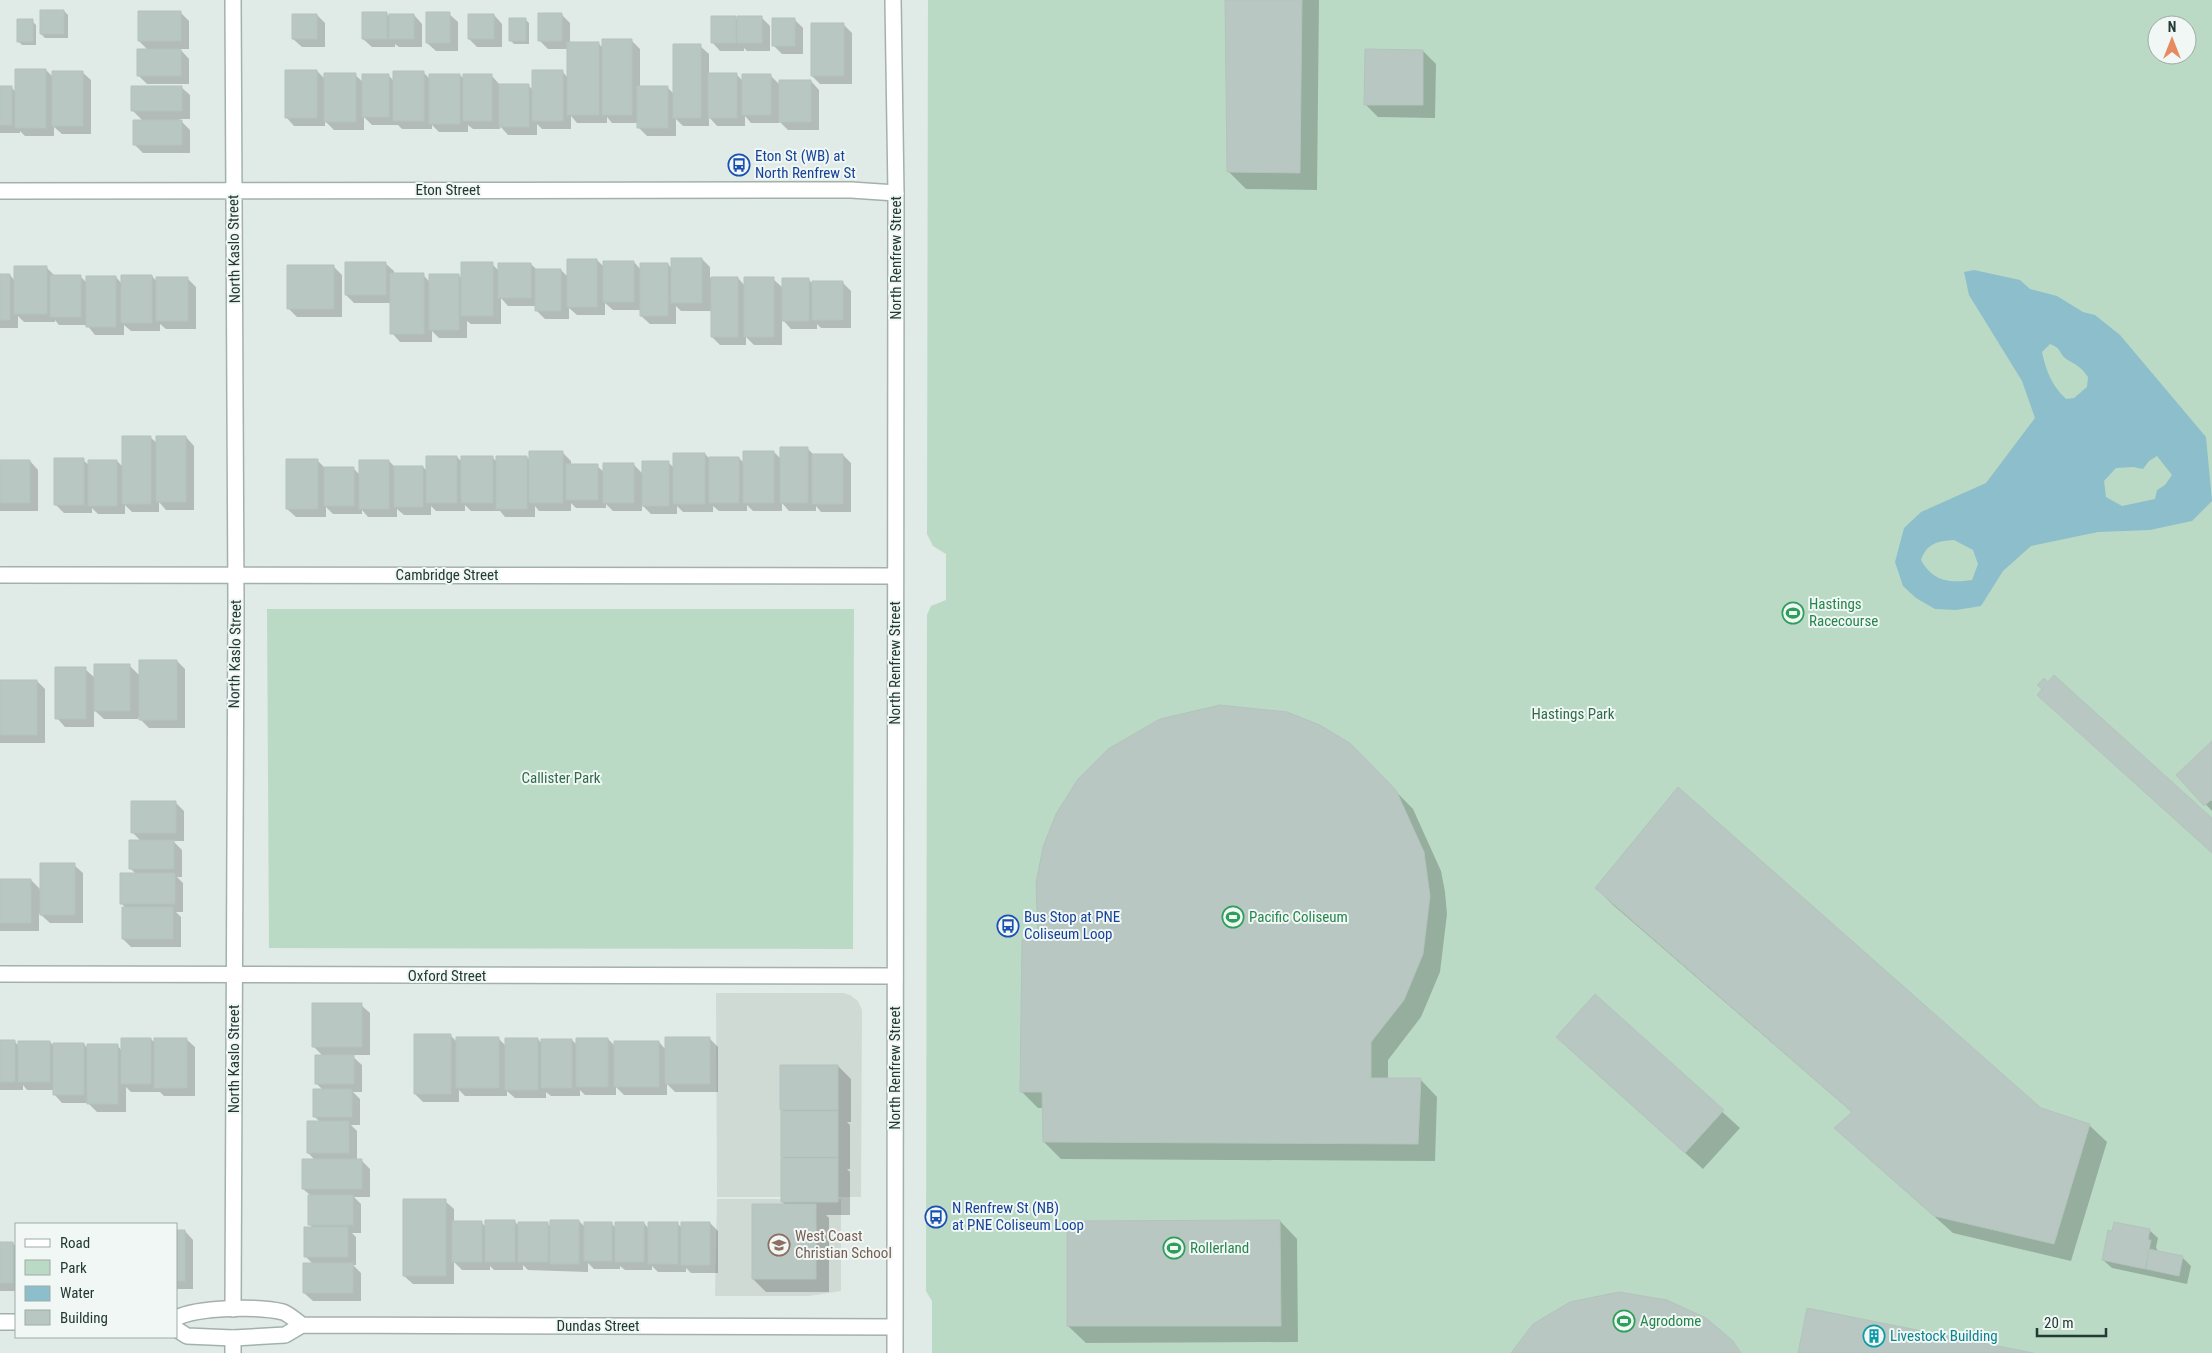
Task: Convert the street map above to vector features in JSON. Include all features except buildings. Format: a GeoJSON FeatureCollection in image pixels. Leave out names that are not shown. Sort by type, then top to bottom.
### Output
{"type":"FeatureCollection","features":[{"type":"Feature","properties":{"kind":"street","name":"North Kaslo Street"},"geometry":{"type":"LineString","coordinates":[[233,1309],[236,575],[233,191],[234,0]]}},
{"type":"Feature","properties":{"kind":"street","name":"North Renfrew Street"},"geometry":{"type":"LineString","coordinates":[[893,0],[896,193],[895,1353]]}},
{"type":"Feature","properties":{"kind":"street","name":"Eton Street"},"geometry":{"type":"LineString","coordinates":[[0,191],[851,190],[896,193]]}},
{"type":"Feature","properties":{"kind":"street","name":"Cambridge Street"},"geometry":{"type":"LineString","coordinates":[[0,575],[895,576]]}},
{"type":"Feature","properties":{"kind":"street","name":"Oxford Street"},"geometry":{"type":"LineString","coordinates":[[0,974],[895,976]]}},
{"type":"Feature","properties":{"kind":"street"},"geometry":{"type":"LineString","coordinates":[[178,1317],[187,1312],[233,1309],[284,1312],[302,1325]]}},
{"type":"Feature","properties":{"kind":"street"},"geometry":{"type":"LineString","coordinates":[[0,1322],[15,1322]]}},
{"type":"Feature","properties":{"kind":"street","name":"Dundas Street"},"geometry":{"type":"LineString","coordinates":[[178,1330],[187,1336],[233,1346],[285,1335],[302,1325],[894,1327]]}},
{"type":"Feature","properties":{"kind":"shaded area"},"geometry":{"type":"Polygon","coordinates":[[[716,993],[843,993],[850,995],[858,1001],[862,1010],[861,1197],[717,1197],[716,993]]]}},
{"type":"Feature","properties":{"kind":"shaded area","name":"West Coast Christian School"},"geometry":{"type":"Polygon","coordinates":[[[717,1199],[841,1199],[841,1291],[809,1296],[715,1296],[717,1199]]]}},
{"type":"Feature","properties":{"kind":"green space","name":"Hastings Park"},"geometry":{"type":"Polygon","coordinates":[[[928,0],[2212,0],[2212,1353],[932,1353],[932,1301],[926,1291],[927,615],[931,606],[946,600],[946,554],[933,546],[927,534],[928,0]]]}},
{"type":"Feature","properties":{"kind":"green space","name":"Callister Park"},"geometry":{"type":"Polygon","coordinates":[[[267,609],[854,609],[853,949],[269,948],[267,609]]]}},
{"type":"Feature","properties":{"kind":"water"},"geometry":{"type":"Polygon","coordinates":[[[1974,270],[2020,280],[2030,289],[2057,296],[2083,312],[2095,315],[2120,335],[2206,437],[2212,501],[2192,521],[2150,530],[2098,532],[2031,546],[2003,571],[1981,606],[1956,610],[1935,609],[1916,598],[1903,586],[1895,562],[1904,528],[1921,512],[1986,483],[2035,418],[2022,381],[1969,295],[1964,272],[1974,270]],[[2050,344],[2042,352],[2050,378],[2066,399],[2074,398],[2087,387],[2088,377],[2080,367],[2065,358],[2058,348],[2050,344]],[[2157,456],[2149,461],[2143,469],[2133,467],[2116,468],[2104,481],[2106,497],[2122,506],[2155,499],[2157,490],[2165,485],[2172,475],[2157,456]],[[1954,540],[1930,546],[1923,554],[1921,560],[1931,573],[1937,577],[1949,581],[1972,580],[1978,564],[1973,550],[1954,540]]]}},
{"type":"Feature","properties":{"kind":"place","name":"Eton St (WB) at North Renfrew St"},"geometry":{"type":"Point","coordinates":[739,165]}},
{"type":"Feature","properties":{"kind":"place","name":"Hastings Racecourse"},"geometry":{"type":"Point","coordinates":[1793,613]}},
{"type":"Feature","properties":{"kind":"place","name":"Pacific Coliseum"},"geometry":{"type":"Point","coordinates":[1233,917]}},
{"type":"Feature","properties":{"kind":"place","name":"Bus Stop at PNE Coliseum Loop"},"geometry":{"type":"Point","coordinates":[1008,926]}},
{"type":"Feature","properties":{"kind":"place","name":"N Renfrew St (NB) at PNE Coliseum Loop"},"geometry":{"type":"Point","coordinates":[936,1217]}},
{"type":"Feature","properties":{"kind":"place","name":"West Coast Christian School"},"geometry":{"type":"Point","coordinates":[779,1245]}},
{"type":"Feature","properties":{"kind":"place","name":"Rollerland"},"geometry":{"type":"Point","coordinates":[1174,1248]}},
{"type":"Feature","properties":{"kind":"place","name":"Agrodome"},"geometry":{"type":"Point","coordinates":[1624,1321]}},
{"type":"Feature","properties":{"kind":"place","name":"Livestock Building"},"geometry":{"type":"Point","coordinates":[1874,1336]}}]}
